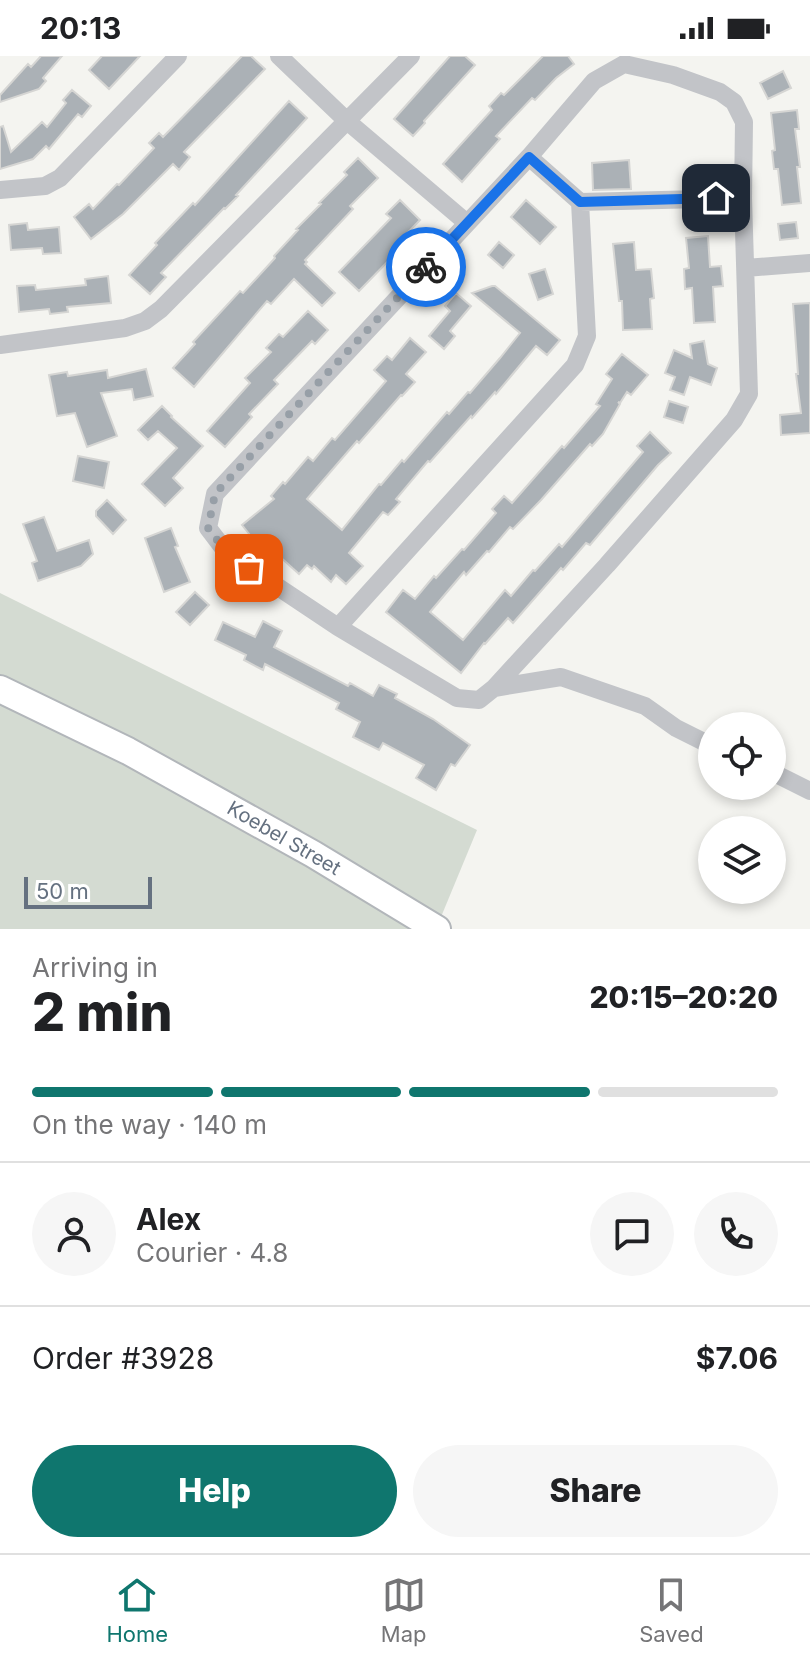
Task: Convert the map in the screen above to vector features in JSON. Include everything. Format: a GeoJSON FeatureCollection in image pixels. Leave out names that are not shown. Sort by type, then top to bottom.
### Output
{"type":"FeatureCollection","features":[{"type":"Feature","properties":{"kind":"main road","name":"Koebel Street"},"geometry":{"type":"LineString","coordinates":[[0,689],[128,751],[313,854],[437,929]]}},
{"type":"Feature","properties":{"kind":"street"},"geometry":{"type":"LineString","coordinates":[[0,190],[45,186],[60,178],[178,56]]}},
{"type":"Feature","properties":{"kind":"street"},"geometry":{"type":"LineString","coordinates":[[279,56],[347,121],[467,223]]}},
{"type":"Feature","properties":{"kind":"street"},"geometry":{"type":"LineString","coordinates":[[0,345],[125,328],[145,321],[161,309],[411,56]]}},
{"type":"Feature","properties":{"kind":"street"},"geometry":{"type":"LineString","coordinates":[[624,64],[673,75],[720,92],[734,102],[744,122],[749,394],[734,420],[494,688],[479,700],[457,698],[338,627],[227,553],[208,528],[215,494],[529,157],[594,81],[624,64]]}},
{"type":"Feature","properties":{"kind":"street"},"geometry":{"type":"LineString","coordinates":[[529,157],[580,202],[743,198]]}},
{"type":"Feature","properties":{"kind":"street"},"geometry":{"type":"LineString","coordinates":[[338,627],[575,365],[587,336],[580,202]]}},
{"type":"Feature","properties":{"kind":"street"},"geometry":{"type":"LineString","coordinates":[[746,268],[810,263]]}},
{"type":"Feature","properties":{"kind":"street"},"geometry":{"type":"LineString","coordinates":[[494,688],[561,677],[645,706],[698,739]]}},
{"type":"Feature","properties":{"kind":"street"},"geometry":{"type":"LineString","coordinates":[[786,779],[810,791]]}},
{"type":"Feature","properties":{"kind":"shaded area"},"geometry":{"type":"Polygon","coordinates":[[[0,593],[477,830],[436,929],[0,929],[0,593]]]}},
{"type":"Feature","properties":{"kind":"building"},"geometry":{"type":"Polygon","coordinates":[[[41,56],[62,56],[43,78],[46,81],[39,89],[0,102],[0,95],[28,64],[31,67],[41,56]]]}},
{"type":"Feature","properties":{"kind":"building"},"geometry":{"type":"Polygon","coordinates":[[[102,56],[140,56],[109,89],[89,70],[102,56]]]}},
{"type":"Feature","properties":{"kind":"building"},"geometry":{"type":"Polygon","coordinates":[[[242,56],[251,56],[265,69],[184,152],[190,157],[179,170],[173,164],[123,214],[91,239],[74,217],[89,204],[93,209],[119,185],[154,148],[149,143],[159,133],[163,137],[242,56]]]}},
{"type":"Feature","properties":{"kind":"building"},"geometry":{"type":"Polygon","coordinates":[[[450,56],[465,56],[475,65],[413,136],[394,119],[450,56]]]}},
{"type":"Feature","properties":{"kind":"building"},"geometry":{"type":"Polygon","coordinates":[[[543,56],[568,56],[574,64],[535,100],[532,98],[496,136],[500,139],[462,182],[443,164],[492,110],[489,106],[501,93],[504,95],[543,56]]]}},
{"type":"Feature","properties":{"kind":"building"},"geometry":{"type":"Polygon","coordinates":[[[783,71],[791,88],[768,99],[760,83],[783,71]]]}},
{"type":"Feature","properties":{"kind":"building"},"geometry":{"type":"Polygon","coordinates":[[[72,90],[91,106],[82,117],[78,114],[49,149],[46,146],[33,159],[0,169],[0,127],[3,126],[11,152],[42,122],[47,127],[72,90]]]}},
{"type":"Feature","properties":{"kind":"building"},"geometry":{"type":"Polygon","coordinates":[[[289,101],[307,118],[238,196],[161,273],[166,277],[150,294],[129,275],[157,245],[155,243],[193,203],[195,205],[289,101]]]}},
{"type":"Feature","properties":{"kind":"building"},"geometry":{"type":"Polygon","coordinates":[[[797,110],[799,129],[795,129],[801,203],[782,205],[778,169],[774,169],[771,113],[797,110]]]}},
{"type":"Feature","properties":{"kind":"building"},"geometry":{"type":"Polygon","coordinates":[[[358,158],[378,178],[305,260],[305,264],[335,293],[322,306],[294,279],[271,304],[267,301],[194,387],[173,368],[240,291],[243,293],[275,258],[358,158]]]}},
{"type":"Feature","properties":{"kind":"building"},"geometry":{"type":"Polygon","coordinates":[[[629,160],[631,189],[593,190],[592,163],[629,160]]]}},
{"type":"Feature","properties":{"kind":"building"},"geometry":{"type":"Polygon","coordinates":[[[400,200],[420,220],[394,247],[398,251],[359,291],[339,272],[391,218],[386,214],[400,200]]]}},
{"type":"Feature","properties":{"kind":"building"},"geometry":{"type":"Polygon","coordinates":[[[526,200],[556,227],[540,244],[511,217],[526,200]]]}},
{"type":"Feature","properties":{"kind":"building"},"geometry":{"type":"Polygon","coordinates":[[[796,222],[798,238],[780,240],[778,224],[796,222]]]}},
{"type":"Feature","properties":{"kind":"building"},"geometry":{"type":"Polygon","coordinates":[[[27,223],[28,230],[59,227],[61,253],[43,254],[42,248],[11,250],[9,225],[27,223]]]}},
{"type":"Feature","properties":{"kind":"building"},"geometry":{"type":"Polygon","coordinates":[[[708,236],[710,267],[721,266],[723,286],[713,287],[715,322],[694,323],[692,288],[685,289],[684,269],[689,268],[686,238],[708,236]]]}},
{"type":"Feature","properties":{"kind":"building"},"geometry":{"type":"Polygon","coordinates":[[[499,242],[514,255],[503,268],[488,255],[499,242]]]}},
{"type":"Feature","properties":{"kind":"building"},"geometry":{"type":"Polygon","coordinates":[[[634,242],[636,270],[651,269],[654,298],[650,299],[652,329],[623,330],[613,244],[634,242]]]}},
{"type":"Feature","properties":{"kind":"building"},"geometry":{"type":"Polygon","coordinates":[[[545,269],[553,294],[538,300],[529,274],[545,269]]]}},
{"type":"Feature","properties":{"kind":"building"},"geometry":{"type":"Polygon","coordinates":[[[108,276],[111,303],[67,307],[68,312],[50,314],[49,309],[19,312],[17,286],[35,285],[36,290],[86,285],[85,279],[108,276]]]}},
{"type":"Feature","properties":{"kind":"building"},"geometry":{"type":"Polygon","coordinates":[[[492,286],[560,340],[547,355],[536,346],[496,394],[428,461],[396,499],[400,502],[388,515],[383,512],[349,553],[363,566],[346,584],[336,575],[331,582],[314,566],[312,569],[307,565],[299,574],[277,554],[270,560],[242,525],[274,499],[271,496],[308,457],[313,461],[332,438],[335,440],[386,381],[374,370],[387,356],[392,360],[410,338],[426,352],[406,374],[415,382],[359,443],[357,441],[307,499],[342,530],[379,484],[402,460],[404,462],[500,358],[520,333],[472,293],[492,286]]]}},
{"type":"Feature","properties":{"kind":"building"},"geometry":{"type":"Polygon","coordinates":[[[456,293],[471,306],[450,331],[455,336],[444,349],[429,336],[450,311],[445,306],[456,293]]]}},
{"type":"Feature","properties":{"kind":"building"},"geometry":{"type":"Polygon","coordinates":[[[810,303],[810,433],[781,435],[780,415],[801,413],[793,304],[810,303]]]}},
{"type":"Feature","properties":{"kind":"building"},"geometry":{"type":"Polygon","coordinates":[[[308,311],[328,330],[315,344],[312,341],[274,380],[278,384],[249,414],[252,417],[225,447],[207,431],[250,383],[245,378],[271,352],[266,348],[279,334],[283,337],[308,311]]]}},
{"type":"Feature","properties":{"kind":"building"},"geometry":{"type":"Polygon","coordinates":[[[704,341],[708,364],[717,368],[711,385],[690,377],[684,395],[670,390],[675,377],[665,373],[674,350],[692,358],[690,344],[704,341]]]}},
{"type":"Feature","properties":{"kind":"building"},"geometry":{"type":"Polygon","coordinates":[[[622,354],[648,375],[631,395],[627,392],[618,402],[620,404],[603,434],[592,446],[590,444],[513,529],[510,527],[466,575],[464,572],[430,612],[463,640],[505,590],[511,596],[559,544],[562,547],[643,452],[637,446],[650,432],[671,453],[590,545],[586,543],[563,570],[561,568],[513,623],[508,618],[461,673],[386,612],[403,590],[415,599],[496,513],[492,509],[504,496],[512,503],[562,446],[564,448],[600,406],[596,404],[612,379],[606,374],[622,354]]]}},
{"type":"Feature","properties":{"kind":"building"},"geometry":{"type":"Polygon","coordinates":[[[146,369],[153,396],[134,400],[132,389],[101,393],[117,436],[87,447],[75,413],[57,416],[49,375],[67,372],[68,376],[107,370],[108,378],[146,369]]]}},
{"type":"Feature","properties":{"kind":"building"},"geometry":{"type":"Polygon","coordinates":[[[669,401],[688,407],[683,423],[664,417],[669,401]]]}},
{"type":"Feature","properties":{"kind":"building"},"geometry":{"type":"Polygon","coordinates":[[[162,406],[203,446],[173,478],[183,488],[165,506],[142,484],[177,448],[158,431],[148,440],[138,430],[162,406]]]}},
{"type":"Feature","properties":{"kind":"building"},"geometry":{"type":"Polygon","coordinates":[[[78,456],[109,462],[104,488],[73,481],[78,456]]]}},
{"type":"Feature","properties":{"kind":"building"},"geometry":{"type":"Polygon","coordinates":[[[107,500],[126,520],[113,534],[96,516],[96,511],[107,500]]]}},
{"type":"Feature","properties":{"kind":"building"},"geometry":{"type":"Polygon","coordinates":[[[44,517],[57,551],[89,540],[93,554],[81,566],[38,581],[32,563],[37,561],[23,524],[44,517]]]}},
{"type":"Feature","properties":{"kind":"building"},"geometry":{"type":"Polygon","coordinates":[[[171,528],[178,546],[175,547],[190,582],[164,592],[145,538],[171,528]]]}},
{"type":"Feature","properties":{"kind":"building"},"geometry":{"type":"Polygon","coordinates":[[[195,592],[209,605],[190,625],[176,612],[195,592]]]}},
{"type":"Feature","properties":{"kind":"building"},"geometry":{"type":"Polygon","coordinates":[[[263,621],[282,631],[274,647],[373,696],[379,685],[397,694],[395,698],[470,745],[455,766],[451,764],[436,790],[416,778],[424,765],[383,743],[379,750],[353,737],[360,722],[336,709],[339,703],[265,664],[263,670],[244,660],[246,655],[215,640],[223,622],[255,637],[263,621]]]}},
{"type":"Feature","properties":{"kind":"way so far"},"geometry":{"type":"LineString","coordinates":[[249,568],[227,553],[208,528],[215,494],[426,267]]}},
{"type":"Feature","properties":{"kind":"route"},"geometry":{"type":"LineString","coordinates":[[426,267],[529,157],[580,202],[716,198]]}}]}
